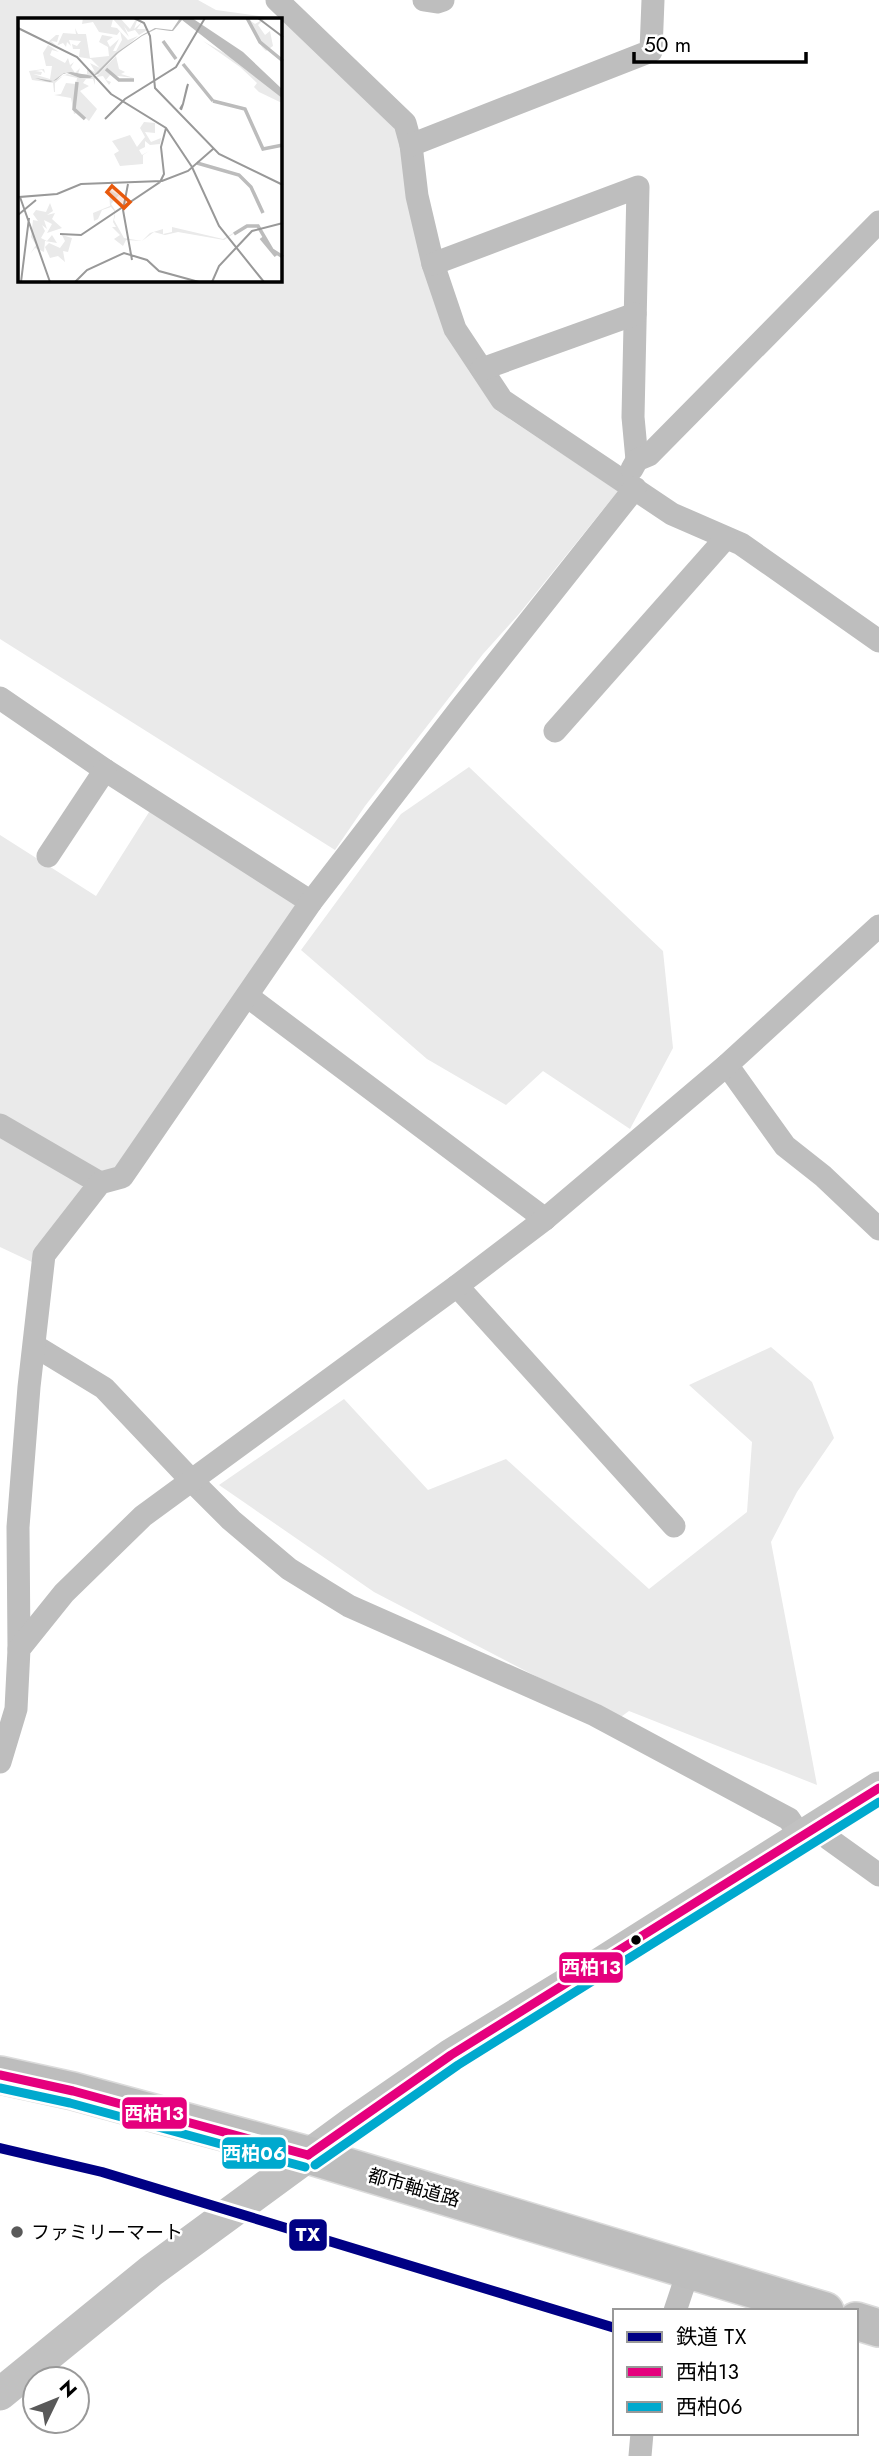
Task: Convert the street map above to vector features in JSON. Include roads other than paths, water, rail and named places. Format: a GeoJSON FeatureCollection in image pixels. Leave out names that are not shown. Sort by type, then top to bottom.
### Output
{"type":"FeatureCollection","features":[{"type":"Feature","properties":{"kind":"main road"},"geometry":{"type":"LineString","coordinates":[[0,2394],[151,2271],[308,2155],[451,2055],[879,1788]]}},
{"type":"Feature","properties":{"kind":"main road","name":"都市軸道路"},"geometry":{"type":"LineString","coordinates":[[0,2075],[73,2091],[308,2155],[819,2309]]}},
{"type":"Feature","properties":{"kind":"main road"},"geometry":{"type":"LineString","coordinates":[[858,2322],[879,2328]]}},
{"type":"Feature","properties":{"kind":"street"},"geometry":{"type":"LineString","coordinates":[[277,0],[405,123],[411,145],[417,196],[433,264],[455,329],[502,400],[672,514],[741,544],[879,641]]}},
{"type":"Feature","properties":{"kind":"street"},"geometry":{"type":"LineString","coordinates":[[424,0],[443,0]]}},
{"type":"Feature","properties":{"kind":"street"},"geometry":{"type":"LineString","coordinates":[[411,145],[651,51],[653,0]]}},
{"type":"Feature","properties":{"kind":"street"},"geometry":{"type":"LineString","coordinates":[[0,1762],[16,1709],[19,1527],[29,1387],[44,1255],[100,1183],[122,1177],[312,902],[630,484],[638,460],[633,417],[638,187],[433,264]]}},
{"type":"Feature","properties":{"kind":"street"},"geometry":{"type":"LineString","coordinates":[[638,460],[649,455],[879,222]]}},
{"type":"Feature","properties":{"kind":"street"},"geometry":{"type":"LineString","coordinates":[[482,369],[635,314]]}},
{"type":"Feature","properties":{"kind":"street"},"geometry":{"type":"LineString","coordinates":[[555,731],[725,539]]}},
{"type":"Feature","properties":{"kind":"street"},"geometry":{"type":"LineString","coordinates":[[0,698],[105,770],[312,902]]}},
{"type":"Feature","properties":{"kind":"street"},"geometry":{"type":"LineString","coordinates":[[48,856],[105,770]]}},
{"type":"Feature","properties":{"kind":"street"},"geometry":{"type":"LineString","coordinates":[[19,1649],[64,1594],[143,1516],[545,1219],[727,1065],[879,926]]}},
{"type":"Feature","properties":{"kind":"street"},"geometry":{"type":"LineString","coordinates":[[247,996],[545,1219]]}},
{"type":"Feature","properties":{"kind":"street"},"geometry":{"type":"LineString","coordinates":[[727,1065],[785,1146],[879,1229]]}},
{"type":"Feature","properties":{"kind":"street"},"geometry":{"type":"LineString","coordinates":[[0,1125],[100,1183]]}},
{"type":"Feature","properties":{"kind":"street"},"geometry":{"type":"LineString","coordinates":[[457,1286],[674,1526]]}},
{"type":"Feature","properties":{"kind":"street"},"geometry":{"type":"LineString","coordinates":[[35,1346],[104,1388],[231,1520],[289,1569],[349,1606],[595,1715],[829,1839],[879,1875]]}},
{"type":"Feature","properties":{"kind":"street"},"geometry":{"type":"LineString","coordinates":[[676,2309],[689,2269]]}},
{"type":"Feature","properties":{"kind":"street"},"geometry":{"type":"LineString","coordinates":[[640,2456],[642,2435]]}},
{"type":"Feature","properties":{"kind":"rail line","name":"TX"},"geometry":{"type":"LineString","coordinates":[[0,2148],[102,2172],[613,2327]]}},
{"type":"Feature","properties":{"kind":"place","name":"ファミリーマート"},"geometry":{"type":"Point","coordinates":[17,2232]}}]}
